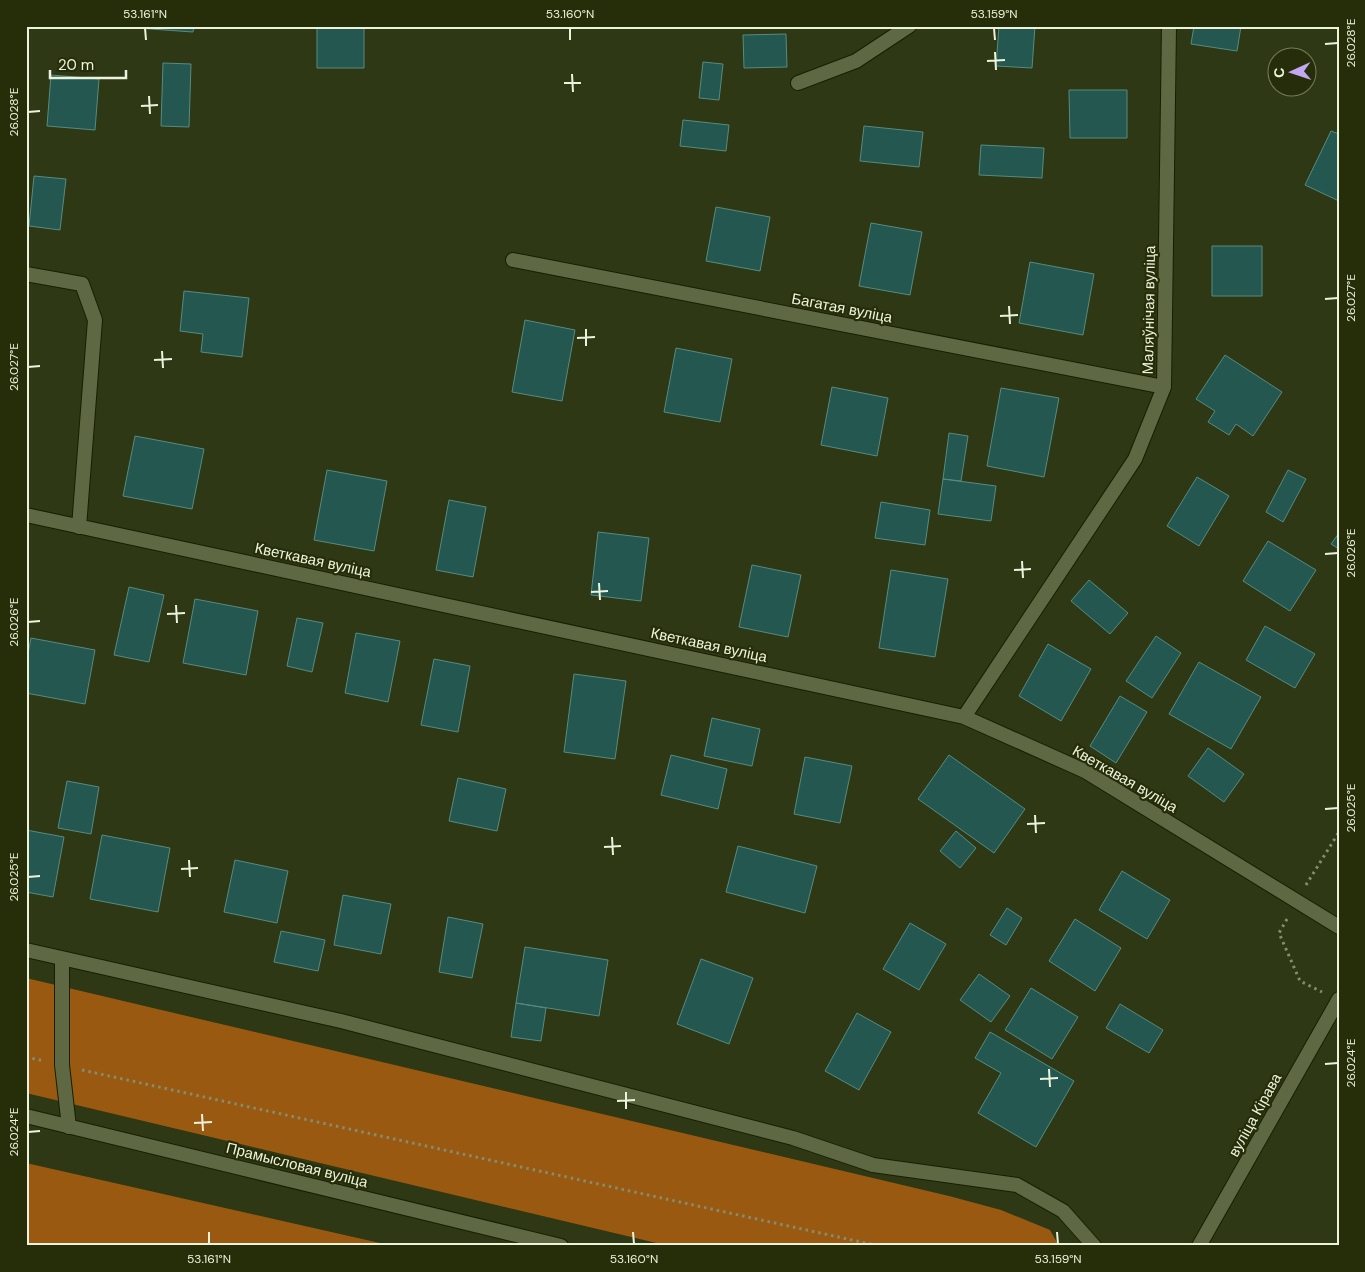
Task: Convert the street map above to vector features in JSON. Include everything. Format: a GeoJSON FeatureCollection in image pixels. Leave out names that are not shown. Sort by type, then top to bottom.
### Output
{"type":"FeatureCollection","features":[{"type":"Feature","properties":{"kind":"street"},"geometry":{"type":"LineString","coordinates":[[798,84],[856,61],[909,26]]}},
{"type":"Feature","properties":{"kind":"street","name":"Маляўнічая вуліца"},"geometry":{"type":"LineString","coordinates":[[964,717],[1135,459],[1164,387],[1169,26]]}},
{"type":"Feature","properties":{"kind":"street","name":"Багатая вуліца"},"geometry":{"type":"LineString","coordinates":[[513,260],[1164,387]]}},
{"type":"Feature","properties":{"kind":"street"},"geometry":{"type":"LineString","coordinates":[[26,274],[82,284],[95,320],[79,527]]}},
{"type":"Feature","properties":{"kind":"street","name":"Кветкавая вуліца"},"geometry":{"type":"LineString","coordinates":[[26,515],[964,717],[1085,771],[1339,927]]}},
{"type":"Feature","properties":{"kind":"street"},"geometry":{"type":"LineString","coordinates":[[26,950],[340,1021],[793,1138],[873,1165],[1018,1185],[1063,1211],[1094,1246]]}},
{"type":"Feature","properties":{"kind":"street"},"geometry":{"type":"LineString","coordinates":[[62,959],[62,1065],[69,1126]]}},
{"type":"Feature","properties":{"kind":"street","name":"вуліца Кірава"},"geometry":{"type":"LineString","coordinates":[[1199,1246],[1339,999]]}},
{"type":"Feature","properties":{"kind":"street","name":"Прамысловая вуліца"},"geometry":{"type":"LineString","coordinates":[[26,1116],[561,1246]]}},
{"type":"Feature","properties":{"kind":"path"},"geometry":{"type":"LineString","coordinates":[[1279,933],[1300,981]]}},
{"type":"Feature","properties":{"kind":"path"},"geometry":{"type":"LineString","coordinates":[[26,1057],[879,1246]]}},
{"type":"Feature","properties":{"kind":"shaded area"},"geometry":{"type":"Polygon","coordinates":[[[26,978],[949,1196],[1001,1210],[1050,1230],[1059,1246],[669,1246],[26,1093],[26,978]]]}},
{"type":"Feature","properties":{"kind":"shaded area"},"geometry":{"type":"Polygon","coordinates":[[[26,1163],[393,1246],[26,1246],[26,1163]]]}},
{"type":"Feature","properties":{"kind":"building"},"geometry":{"type":"Polygon","coordinates":[[[138,26],[194,26],[193,32],[137,28],[138,26]]]}},
{"type":"Feature","properties":{"kind":"building"},"geometry":{"type":"Polygon","coordinates":[[[317,26],[364,26],[364,68],[317,68],[317,26]]]}},
{"type":"Feature","properties":{"kind":"building"},"geometry":{"type":"Polygon","coordinates":[[[999,26],[1035,26],[1032,68],[996,66],[999,26]]]}},
{"type":"Feature","properties":{"kind":"building"},"geometry":{"type":"Polygon","coordinates":[[[1194,26],[1241,26],[1237,51],[1191,44],[1194,26]]]}},
{"type":"Feature","properties":{"kind":"building"},"geometry":{"type":"Polygon","coordinates":[[[786,34],[787,67],[744,68],[743,35],[786,34]]]}},
{"type":"Feature","properties":{"kind":"building"},"geometry":{"type":"Polygon","coordinates":[[[703,62],[723,64],[719,100],[699,98],[703,62]]]}},
{"type":"Feature","properties":{"kind":"building"},"geometry":{"type":"Polygon","coordinates":[[[163,63],[191,64],[189,127],[161,126],[163,63]]]}},
{"type":"Feature","properties":{"kind":"building"},"geometry":{"type":"Polygon","coordinates":[[[51,75],[99,79],[95,130],[47,126],[51,75]]]}},
{"type":"Feature","properties":{"kind":"building"},"geometry":{"type":"Polygon","coordinates":[[[1069,90],[1127,90],[1127,138],[1070,138],[1069,90]]]}},
{"type":"Feature","properties":{"kind":"building"},"geometry":{"type":"Polygon","coordinates":[[[683,120],[729,125],[726,151],[680,146],[683,120]]]}},
{"type":"Feature","properties":{"kind":"building"},"geometry":{"type":"Polygon","coordinates":[[[864,126],[923,132],[919,167],[860,161],[864,126]]]}},
{"type":"Feature","properties":{"kind":"building"},"geometry":{"type":"Polygon","coordinates":[[[1331,131],[1339,134],[1339,201],[1305,185],[1331,131]]]}},
{"type":"Feature","properties":{"kind":"building"},"geometry":{"type":"Polygon","coordinates":[[[981,145],[1044,148],[1042,178],[979,175],[981,145]]]}},
{"type":"Feature","properties":{"kind":"building"},"geometry":{"type":"Polygon","coordinates":[[[34,176],[66,179],[60,230],[29,226],[34,176]]]}},
{"type":"Feature","properties":{"kind":"building"},"geometry":{"type":"Polygon","coordinates":[[[716,207],[770,217],[760,271],[706,261],[716,207]]]}},
{"type":"Feature","properties":{"kind":"building"},"geometry":{"type":"Polygon","coordinates":[[[871,223],[922,232],[910,295],[859,286],[871,223]]]}},
{"type":"Feature","properties":{"kind":"building"},"geometry":{"type":"Polygon","coordinates":[[[1212,246],[1262,246],[1262,296],[1212,296],[1212,246]]]}},
{"type":"Feature","properties":{"kind":"building"},"geometry":{"type":"Polygon","coordinates":[[[1030,262],[1094,274],[1083,335],[1019,323],[1030,262]]]}},
{"type":"Feature","properties":{"kind":"building"},"geometry":{"type":"Polygon","coordinates":[[[184,291],[249,298],[242,357],[201,352],[203,334],[180,331],[184,291]]]}},
{"type":"Feature","properties":{"kind":"building"},"geometry":{"type":"Polygon","coordinates":[[[525,320],[575,330],[562,401],[512,392],[525,320]]]}},
{"type":"Feature","properties":{"kind":"building"},"geometry":{"type":"Polygon","coordinates":[[[676,348],[732,359],[720,422],[664,412],[676,348]]]}},
{"type":"Feature","properties":{"kind":"building"},"geometry":{"type":"Polygon","coordinates":[[[1225,355],[1282,392],[1253,436],[1236,424],[1229,435],[1208,422],[1215,411],[1196,399],[1225,355]]]}},
{"type":"Feature","properties":{"kind":"building"},"geometry":{"type":"Polygon","coordinates":[[[832,387],[888,398],[877,456],[821,445],[832,387]]]}},
{"type":"Feature","properties":{"kind":"building"},"geometry":{"type":"Polygon","coordinates":[[[1001,388],[1059,398],[1044,477],[987,466],[1001,388]]]}},
{"type":"Feature","properties":{"kind":"building"},"geometry":{"type":"Polygon","coordinates":[[[949,433],[968,436],[961,481],[943,479],[949,433]]]}},
{"type":"Feature","properties":{"kind":"building"},"geometry":{"type":"Polygon","coordinates":[[[135,436],[204,449],[192,509],[123,496],[135,436]]]}},
{"type":"Feature","properties":{"kind":"building"},"geometry":{"type":"Polygon","coordinates":[[[327,470],[387,481],[374,551],[314,540],[327,470]]]}},
{"type":"Feature","properties":{"kind":"building"},"geometry":{"type":"Polygon","coordinates":[[[1288,470],[1306,479],[1283,522],[1266,512],[1288,470]]]}},
{"type":"Feature","properties":{"kind":"building"},"geometry":{"type":"Polygon","coordinates":[[[1197,477],[1229,496],[1199,546],[1167,526],[1197,477]]]}},
{"type":"Feature","properties":{"kind":"building"},"geometry":{"type":"Polygon","coordinates":[[[943,479],[996,486],[991,521],[938,514],[943,479]]]}},
{"type":"Feature","properties":{"kind":"building"},"geometry":{"type":"Polygon","coordinates":[[[449,500],[486,507],[473,577],[436,570],[449,500]]]}},
{"type":"Feature","properties":{"kind":"building"},"geometry":{"type":"Polygon","coordinates":[[[881,502],[930,510],[925,545],[875,538],[881,502]]]}},
{"type":"Feature","properties":{"kind":"building"},"geometry":{"type":"Polygon","coordinates":[[[598,532],[649,538],[641,601],[591,595],[598,532]]]}},
{"type":"Feature","properties":{"kind":"building"},"geometry":{"type":"Polygon","coordinates":[[[1339,533],[1339,549],[1331,544],[1339,533]]]}},
{"type":"Feature","properties":{"kind":"building"},"geometry":{"type":"Polygon","coordinates":[[[1268,541],[1316,570],[1290,611],[1243,581],[1268,541]]]}},
{"type":"Feature","properties":{"kind":"building"},"geometry":{"type":"Polygon","coordinates":[[[752,565],[801,575],[788,637],[739,627],[752,565]]]}},
{"type":"Feature","properties":{"kind":"building"},"geometry":{"type":"Polygon","coordinates":[[[891,570],[948,579],[935,657],[879,648],[891,570]]]}},
{"type":"Feature","properties":{"kind":"building"},"geometry":{"type":"Polygon","coordinates":[[[1089,580],[1128,613],[1110,634],[1071,601],[1089,580]]]}},
{"type":"Feature","properties":{"kind":"building"},"geometry":{"type":"Polygon","coordinates":[[[129,587],[164,595],[149,662],[114,655],[129,587]]]}},
{"type":"Feature","properties":{"kind":"building"},"geometry":{"type":"Polygon","coordinates":[[[195,599],[258,611],[246,675],[183,663],[195,599]]]}},
{"type":"Feature","properties":{"kind":"building"},"geometry":{"type":"Polygon","coordinates":[[[297,618],[323,623],[312,672],[287,666],[297,618]]]}},
{"type":"Feature","properties":{"kind":"building"},"geometry":{"type":"Polygon","coordinates":[[[1265,626],[1315,654],[1295,688],[1246,660],[1265,626]]]}},
{"type":"Feature","properties":{"kind":"building"},"geometry":{"type":"Polygon","coordinates":[[[356,633],[400,641],[388,702],[345,693],[356,633]]]}},
{"type":"Feature","properties":{"kind":"building"},"geometry":{"type":"Polygon","coordinates":[[[1156,636],[1181,653],[1152,698],[1126,681],[1156,636]]]}},
{"type":"Feature","properties":{"kind":"building"},"geometry":{"type":"Polygon","coordinates":[[[31,638],[95,650],[85,704],[26,693],[26,664],[31,638]]]}},
{"type":"Feature","properties":{"kind":"building"},"geometry":{"type":"Polygon","coordinates":[[[1048,644],[1091,669],[1061,721],[1019,696],[1048,644]]]}},
{"type":"Feature","properties":{"kind":"building"},"geometry":{"type":"Polygon","coordinates":[[[434,659],[470,666],[458,732],[421,725],[434,659]]]}},
{"type":"Feature","properties":{"kind":"building"},"geometry":{"type":"Polygon","coordinates":[[[1199,662],[1261,697],[1231,749],[1169,714],[1199,662]]]}},
{"type":"Feature","properties":{"kind":"building"},"geometry":{"type":"Polygon","coordinates":[[[574,674],[626,681],[615,759],[564,752],[574,674]]]}},
{"type":"Feature","properties":{"kind":"building"},"geometry":{"type":"Polygon","coordinates":[[[1120,696],[1147,712],[1116,763],[1090,746],[1120,696]]]}},
{"type":"Feature","properties":{"kind":"building"},"geometry":{"type":"Polygon","coordinates":[[[712,718],[760,729],[752,766],[704,756],[712,718]]]}},
{"type":"Feature","properties":{"kind":"building"},"geometry":{"type":"Polygon","coordinates":[[[1208,748],[1244,774],[1224,802],[1188,776],[1208,748]]]}},
{"type":"Feature","properties":{"kind":"building"},"geometry":{"type":"Polygon","coordinates":[[[671,755],[727,769],[718,809],[661,795],[671,755]]]}},
{"type":"Feature","properties":{"kind":"building"},"geometry":{"type":"Polygon","coordinates":[[[949,755],[1025,809],[994,853],[918,799],[949,755]]]}},
{"type":"Feature","properties":{"kind":"building"},"geometry":{"type":"Polygon","coordinates":[[[805,757],[852,766],[840,823],[794,814],[805,757]]]}},
{"type":"Feature","properties":{"kind":"building"},"geometry":{"type":"Polygon","coordinates":[[[458,778],[506,789],[497,831],[449,821],[458,778]]]}},
{"type":"Feature","properties":{"kind":"building"},"geometry":{"type":"Polygon","coordinates":[[[67,781],[99,787],[91,834],[58,828],[67,781]]]}},
{"type":"Feature","properties":{"kind":"building"},"geometry":{"type":"Polygon","coordinates":[[[26,830],[64,837],[53,897],[26,892],[26,830]]]}},
{"type":"Feature","properties":{"kind":"building"},"geometry":{"type":"Polygon","coordinates":[[[956,831],[976,848],[960,868],[940,851],[956,831]]]}},
{"type":"Feature","properties":{"kind":"building"},"geometry":{"type":"Polygon","coordinates":[[[102,835],[170,848],[158,912],[90,899],[102,835]]]}},
{"type":"Feature","properties":{"kind":"building"},"geometry":{"type":"Polygon","coordinates":[[[738,846],[817,866],[805,913],[726,892],[738,846]]]}},
{"type":"Feature","properties":{"kind":"building"},"geometry":{"type":"Polygon","coordinates":[[[235,860],[288,871],[277,923],[224,912],[235,860]]]}},
{"type":"Feature","properties":{"kind":"building"},"geometry":{"type":"Polygon","coordinates":[[[1122,871],[1170,900],[1147,939],[1099,910],[1122,871]]]}},
{"type":"Feature","properties":{"kind":"building"},"geometry":{"type":"Polygon","coordinates":[[[343,895],[391,904],[381,954],[334,945],[343,895]]]}},
{"type":"Feature","properties":{"kind":"building"},"geometry":{"type":"Polygon","coordinates":[[[1007,908],[1022,918],[1006,945],[990,935],[1007,908]]]}},
{"type":"Feature","properties":{"kind":"building"},"geometry":{"type":"Polygon","coordinates":[[[448,917],[483,924],[472,978],[439,972],[448,917]]]}},
{"type":"Feature","properties":{"kind":"building"},"geometry":{"type":"Polygon","coordinates":[[[1075,919],[1121,948],[1095,991],[1049,961],[1075,919]]]}},
{"type":"Feature","properties":{"kind":"building"},"geometry":{"type":"Polygon","coordinates":[[[910,923],[946,944],[919,990],[883,969],[910,923]]]}},
{"type":"Feature","properties":{"kind":"building"},"geometry":{"type":"Polygon","coordinates":[[[281,931],[325,940],[318,971],[274,962],[281,931]]]}},
{"type":"Feature","properties":{"kind":"building"},"geometry":{"type":"Polygon","coordinates":[[[525,947],[608,960],[599,1016],[516,1003],[525,947]]]}},
{"type":"Feature","properties":{"kind":"building"},"geometry":{"type":"Polygon","coordinates":[[[701,959],[753,978],[729,1044],[677,1024],[701,959]]]}},
{"type":"Feature","properties":{"kind":"building"},"geometry":{"type":"Polygon","coordinates":[[[979,974],[1010,996],[991,1022],[960,1000],[979,974]]]}},
{"type":"Feature","properties":{"kind":"building"},"geometry":{"type":"Polygon","coordinates":[[[1031,988],[1078,1017],[1052,1059],[1005,1030],[1031,988]]]}},
{"type":"Feature","properties":{"kind":"building"},"geometry":{"type":"Polygon","coordinates":[[[516,1003],[546,1008],[541,1041],[511,1037],[516,1003]]]}},
{"type":"Feature","properties":{"kind":"building"},"geometry":{"type":"Polygon","coordinates":[[[1120,1004],[1163,1030],[1149,1053],[1106,1028],[1120,1004]]]}},
{"type":"Feature","properties":{"kind":"building"},"geometry":{"type":"Polygon","coordinates":[[[857,1013],[891,1032],[859,1090],[825,1071],[857,1013]]]}},
{"type":"Feature","properties":{"kind":"building"},"geometry":{"type":"Polygon","coordinates":[[[990,1032],[1074,1081],[1036,1147],[978,1113],[1001,1073],[975,1058],[990,1032]]]}}]}
